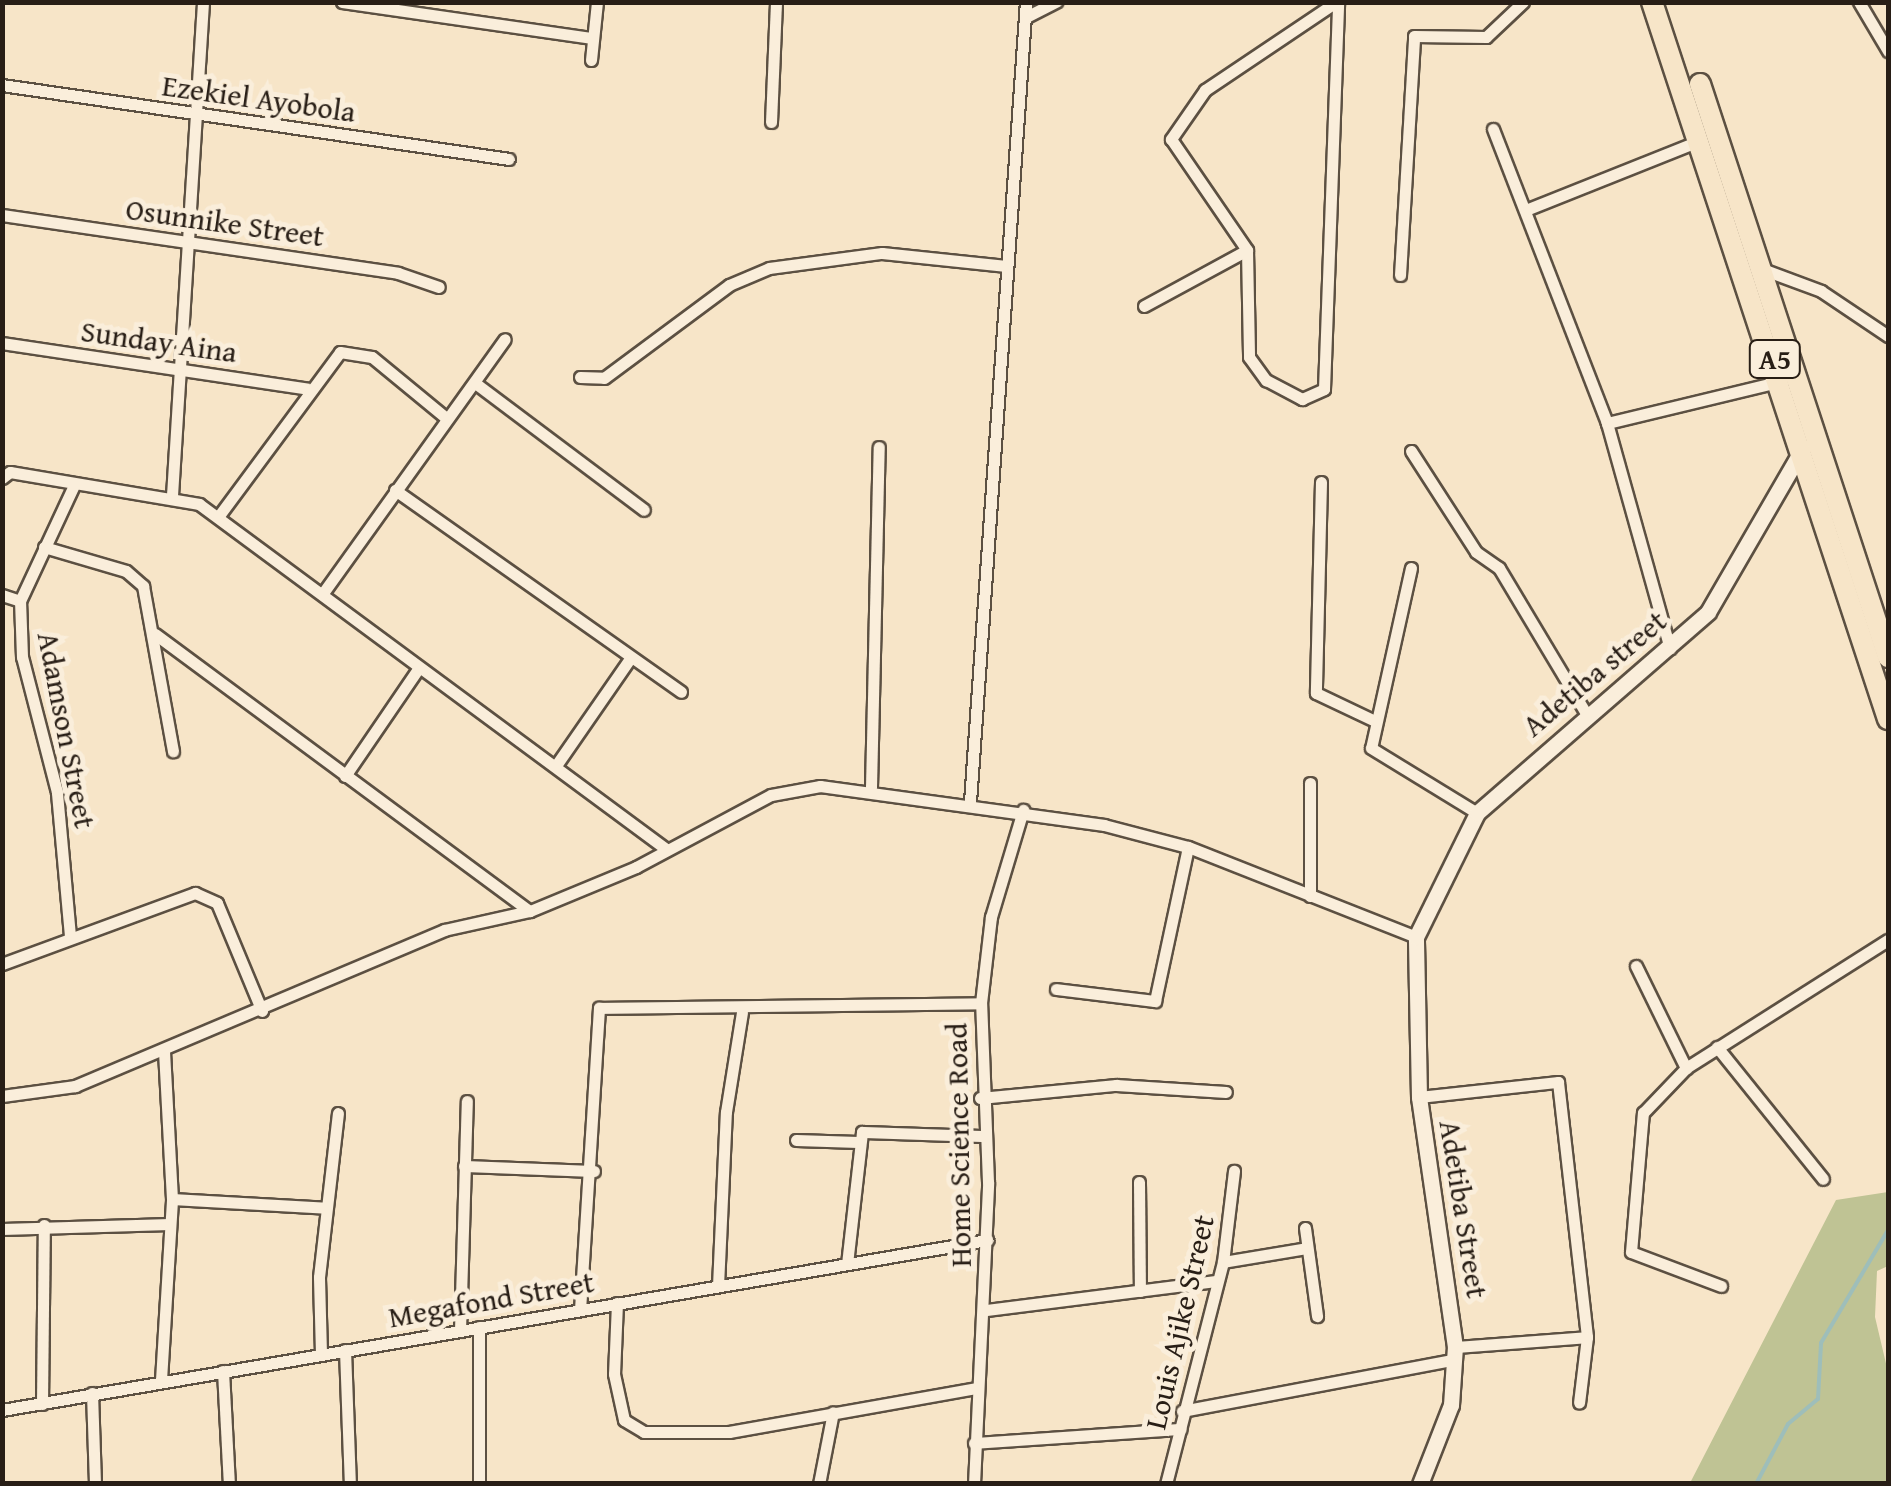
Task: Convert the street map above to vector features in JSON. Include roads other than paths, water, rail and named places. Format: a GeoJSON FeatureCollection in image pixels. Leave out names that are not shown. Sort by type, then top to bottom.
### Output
{"type":"FeatureCollection","features":[{"type":"Feature","properties":{"kind":"highway","name":"A5"},"geometry":{"type":"LineString","coordinates":[[1652,2],[1704,139],[1888,719]]}},
{"type":"Feature","properties":{"kind":"highway","name":"A5"},"geometry":{"type":"LineString","coordinates":[[1667,2],[1762,269],[1888,651]]}},
{"type":"Feature","properties":{"kind":"street"},"geometry":{"type":"LineString","coordinates":[[172,495],[202,2]]}},
{"type":"Feature","properties":{"kind":"street"},"geometry":{"type":"LineString","coordinates":[[342,2],[592,38]]}},
{"type":"Feature","properties":{"kind":"street"},"geometry":{"type":"LineString","coordinates":[[592,60],[597,2]]}},
{"type":"Feature","properties":{"kind":"street"},"geometry":{"type":"LineString","coordinates":[[771,122],[776,2]]}},
{"type":"Feature","properties":{"kind":"street"},"geometry":{"type":"LineString","coordinates":[[970,802],[1026,2]]}},
{"type":"Feature","properties":{"kind":"street"},"geometry":{"type":"LineString","coordinates":[[1026,17],[1056,2]]}},
{"type":"Feature","properties":{"kind":"street"},"geometry":{"type":"LineString","coordinates":[[1337,2],[1324,389],[1314,398],[1282,390],[1248,357],[1247,250],[1176,156],[1174,124],[1205,90],[1337,2]]}},
{"type":"Feature","properties":{"kind":"street"},"geometry":{"type":"LineString","coordinates":[[1400,274],[1414,36],[1486,38],[1524,2]]}},
{"type":"Feature","properties":{"kind":"street"},"geometry":{"type":"LineString","coordinates":[[1859,2],[1888,51]]}},
{"type":"Feature","properties":{"kind":"street","name":"Ezekiel Ayobola"},"geometry":{"type":"LineString","coordinates":[[2,85],[509,159]]}},
{"type":"Feature","properties":{"kind":"street"},"geometry":{"type":"LineString","coordinates":[[1493,129],[1528,208],[1607,423],[1670,648]]}},
{"type":"Feature","properties":{"kind":"street"},"geometry":{"type":"LineString","coordinates":[[1528,208],[1704,139]]}},
{"type":"Feature","properties":{"kind":"street","name":"Osunnike Street"},"geometry":{"type":"LineString","coordinates":[[2,216],[188,241],[439,287]]}},
{"type":"Feature","properties":{"kind":"street"},"geometry":{"type":"LineString","coordinates":[[1144,306],[1247,250]]}},
{"type":"Feature","properties":{"kind":"street"},"geometry":{"type":"LineString","coordinates":[[580,378],[604,378],[729,285],[769,268],[882,253],[1006,266]]}},
{"type":"Feature","properties":{"kind":"street"},"geometry":{"type":"LineString","coordinates":[[1762,269],[1821,291],[1888,336]]}},
{"type":"Feature","properties":{"kind":"street"},"geometry":{"type":"LineString","coordinates":[[322,593],[445,416],[506,339]]}},
{"type":"Feature","properties":{"kind":"street","name":"Sunday Aina"},"geometry":{"type":"LineString","coordinates":[[2,343],[308,389]]}},
{"type":"Feature","properties":{"kind":"street"},"geometry":{"type":"LineString","coordinates":[[218,518],[308,389],[340,352],[358,349],[445,416]]}},
{"type":"Feature","properties":{"kind":"street"},"geometry":{"type":"LineString","coordinates":[[1607,423],[1782,381]]}},
{"type":"Feature","properties":{"kind":"street"},"geometry":{"type":"LineString","coordinates":[[474,383],[644,510]]}},
{"type":"Feature","properties":{"kind":"street","name":"Adetiba street"},"geometry":{"type":"LineString","coordinates":[[1416,937],[1478,812],[1670,648],[1724,588],[1804,446]]}},
{"type":"Feature","properties":{"kind":"street"},"geometry":{"type":"LineString","coordinates":[[872,787],[879,447]]}},
{"type":"Feature","properties":{"kind":"street"},"geometry":{"type":"LineString","coordinates":[[1411,451],[1476,552],[1499,568],[1588,718]]}},
{"type":"Feature","properties":{"kind":"street"},"geometry":{"type":"LineString","coordinates":[[2,478],[10,472],[74,485],[172,495],[218,518],[666,849]]}},
{"type":"Feature","properties":{"kind":"street"},"geometry":{"type":"LineString","coordinates":[[1322,482],[1316,692],[1375,721]]}},
{"type":"Feature","properties":{"kind":"street","name":"Adamson Street"},"geometry":{"type":"LineString","coordinates":[[70,936],[56,792],[22,657],[20,601],[74,485]]}},
{"type":"Feature","properties":{"kind":"street"},"geometry":{"type":"LineString","coordinates":[[395,490],[629,660],[682,692]]}},
{"type":"Feature","properties":{"kind":"street"},"geometry":{"type":"LineString","coordinates":[[44,546],[137,576],[154,634],[173,750]]}},
{"type":"Feature","properties":{"kind":"street"},"geometry":{"type":"LineString","coordinates":[[1411,568],[1375,721],[1376,756],[1478,812]]}},
{"type":"Feature","properties":{"kind":"street"},"geometry":{"type":"LineString","coordinates":[[2,594],[20,601]]}},
{"type":"Feature","properties":{"kind":"street"},"geometry":{"type":"LineString","coordinates":[[154,634],[530,911]]}},
{"type":"Feature","properties":{"kind":"street"},"geometry":{"type":"LineString","coordinates":[[556,764],[629,660]]}},
{"type":"Feature","properties":{"kind":"street"},"geometry":{"type":"LineString","coordinates":[[346,776],[418,669]]}},
{"type":"Feature","properties":{"kind":"street"},"geometry":{"type":"LineString","coordinates":[[1310,783],[1310,896]]}},
{"type":"Feature","properties":{"kind":"street"},"geometry":{"type":"LineString","coordinates":[[2,1096],[74,1086],[262,1011],[444,930],[530,911],[772,795],[872,787],[1023,810],[1188,848],[1416,937]]}},
{"type":"Feature","properties":{"kind":"street","name":"Home Science Road"},"geometry":{"type":"LineString","coordinates":[[974,1484],[977,1388],[986,1310],[981,1004],[991,917],[1023,810]]}},
{"type":"Feature","properties":{"kind":"street"},"geometry":{"type":"LineString","coordinates":[[1056,989],[1155,1001],[1188,848]]}},
{"type":"Feature","properties":{"kind":"street"},"geometry":{"type":"LineString","coordinates":[[2,964],[195,893],[208,897],[262,1011]]}},
{"type":"Feature","properties":{"kind":"street","name":"Adetiba Street"},"geometry":{"type":"LineString","coordinates":[[1416,937],[1419,1096],[1454,1354],[1450,1405],[1420,1484]]}},
{"type":"Feature","properties":{"kind":"street"},"geometry":{"type":"LineString","coordinates":[[1721,1286],[1631,1252],[1643,1113],[1686,1068],[1717,1046],[1888,940]]}},
{"type":"Feature","properties":{"kind":"street"},"geometry":{"type":"LineString","coordinates":[[1636,966],[1686,1068]]}},
{"type":"Feature","properties":{"kind":"street"},"geometry":{"type":"LineString","coordinates":[[580,1310],[594,1170],[599,1008],[742,1012],[892,998],[981,1004]]}},
{"type":"Feature","properties":{"kind":"street"},"geometry":{"type":"LineString","coordinates":[[718,1286],[726,1112],[742,1012]]}},
{"type":"Feature","properties":{"kind":"street"},"geometry":{"type":"LineString","coordinates":[[1717,1046],[1823,1179]]}},
{"type":"Feature","properties":{"kind":"street"},"geometry":{"type":"LineString","coordinates":[[161,1380],[172,1199],[164,1049]]}},
{"type":"Feature","properties":{"kind":"street"},"geometry":{"type":"LineString","coordinates":[[1419,1096],[1558,1082],[1588,1336],[1580,1403]]}},
{"type":"Feature","properties":{"kind":"street"},"geometry":{"type":"LineString","coordinates":[[980,1098],[1116,1085],[1226,1092]]}},
{"type":"Feature","properties":{"kind":"street"},"geometry":{"type":"LineString","coordinates":[[460,1331],[467,1100]]}},
{"type":"Feature","properties":{"kind":"street"},"geometry":{"type":"LineString","coordinates":[[320,1354],[326,1208],[338,1113]]}},
{"type":"Feature","properties":{"kind":"street"},"geometry":{"type":"LineString","coordinates":[[796,1140],[858,1142],[872,1130],[983,1136]]}},
{"type":"Feature","properties":{"kind":"street"},"geometry":{"type":"LineString","coordinates":[[847,1264],[858,1142]]}},
{"type":"Feature","properties":{"kind":"street"},"geometry":{"type":"LineString","coordinates":[[464,1166],[594,1170]]}},
{"type":"Feature","properties":{"kind":"street","name":"Louis Ajike Street"},"geometry":{"type":"LineString","coordinates":[[1166,1484],[1224,1262],[1234,1170]]}},
{"type":"Feature","properties":{"kind":"street"},"geometry":{"type":"LineString","coordinates":[[1139,1182],[1140,1291]]}},
{"type":"Feature","properties":{"kind":"street"},"geometry":{"type":"LineString","coordinates":[[172,1199],[326,1208]]}},
{"type":"Feature","properties":{"kind":"street"},"geometry":{"type":"LineString","coordinates":[[2,1229],[170,1224]]}},
{"type":"Feature","properties":{"kind":"street"},"geometry":{"type":"LineString","coordinates":[[42,1404],[44,1225]]}},
{"type":"Feature","properties":{"kind":"street"},"geometry":{"type":"LineString","coordinates":[[1305,1228],[1316,1316]]}},
{"type":"Feature","properties":{"kind":"street","name":"Megafond Street"},"geometry":{"type":"LineString","coordinates":[[2,1410],[987,1240]]}},
{"type":"Feature","properties":{"kind":"street"},"geometry":{"type":"LineString","coordinates":[[1224,1262],[1306,1248]]}},
{"type":"Feature","properties":{"kind":"street"},"geometry":{"type":"LineString","coordinates":[[986,1310],[1216,1281]]}},
{"type":"Feature","properties":{"kind":"street"},"geometry":{"type":"LineString","coordinates":[[617,1303],[614,1374],[632,1427],[707,1435],[977,1388]]}},
{"type":"Feature","properties":{"kind":"street"},"geometry":{"type":"LineString","coordinates":[[478,1484],[479,1327]]}},
{"type":"Feature","properties":{"kind":"street"},"geometry":{"type":"LineString","coordinates":[[1182,1411],[1454,1354],[1588,1336]]}},
{"type":"Feature","properties":{"kind":"street"},"geometry":{"type":"LineString","coordinates":[[344,1350],[350,1484]]}},
{"type":"Feature","properties":{"kind":"street"},"geometry":{"type":"LineString","coordinates":[[222,1371],[229,1484]]}},
{"type":"Feature","properties":{"kind":"street"},"geometry":{"type":"LineString","coordinates":[[92,1393],[95,1484]]}},
{"type":"Feature","properties":{"kind":"street"},"geometry":{"type":"LineString","coordinates":[[819,1484],[834,1412]]}},
{"type":"Feature","properties":{"kind":"street"},"geometry":{"type":"LineString","coordinates":[[974,1444],[1181,1429]]}},
{"type":"Feature","properties":{"kind":"waterway"},"geometry":{"type":"LineString","coordinates":[[1756,1484],[1788,1424],[1818,1399],[1821,1343],[1888,1230]]}}]}
